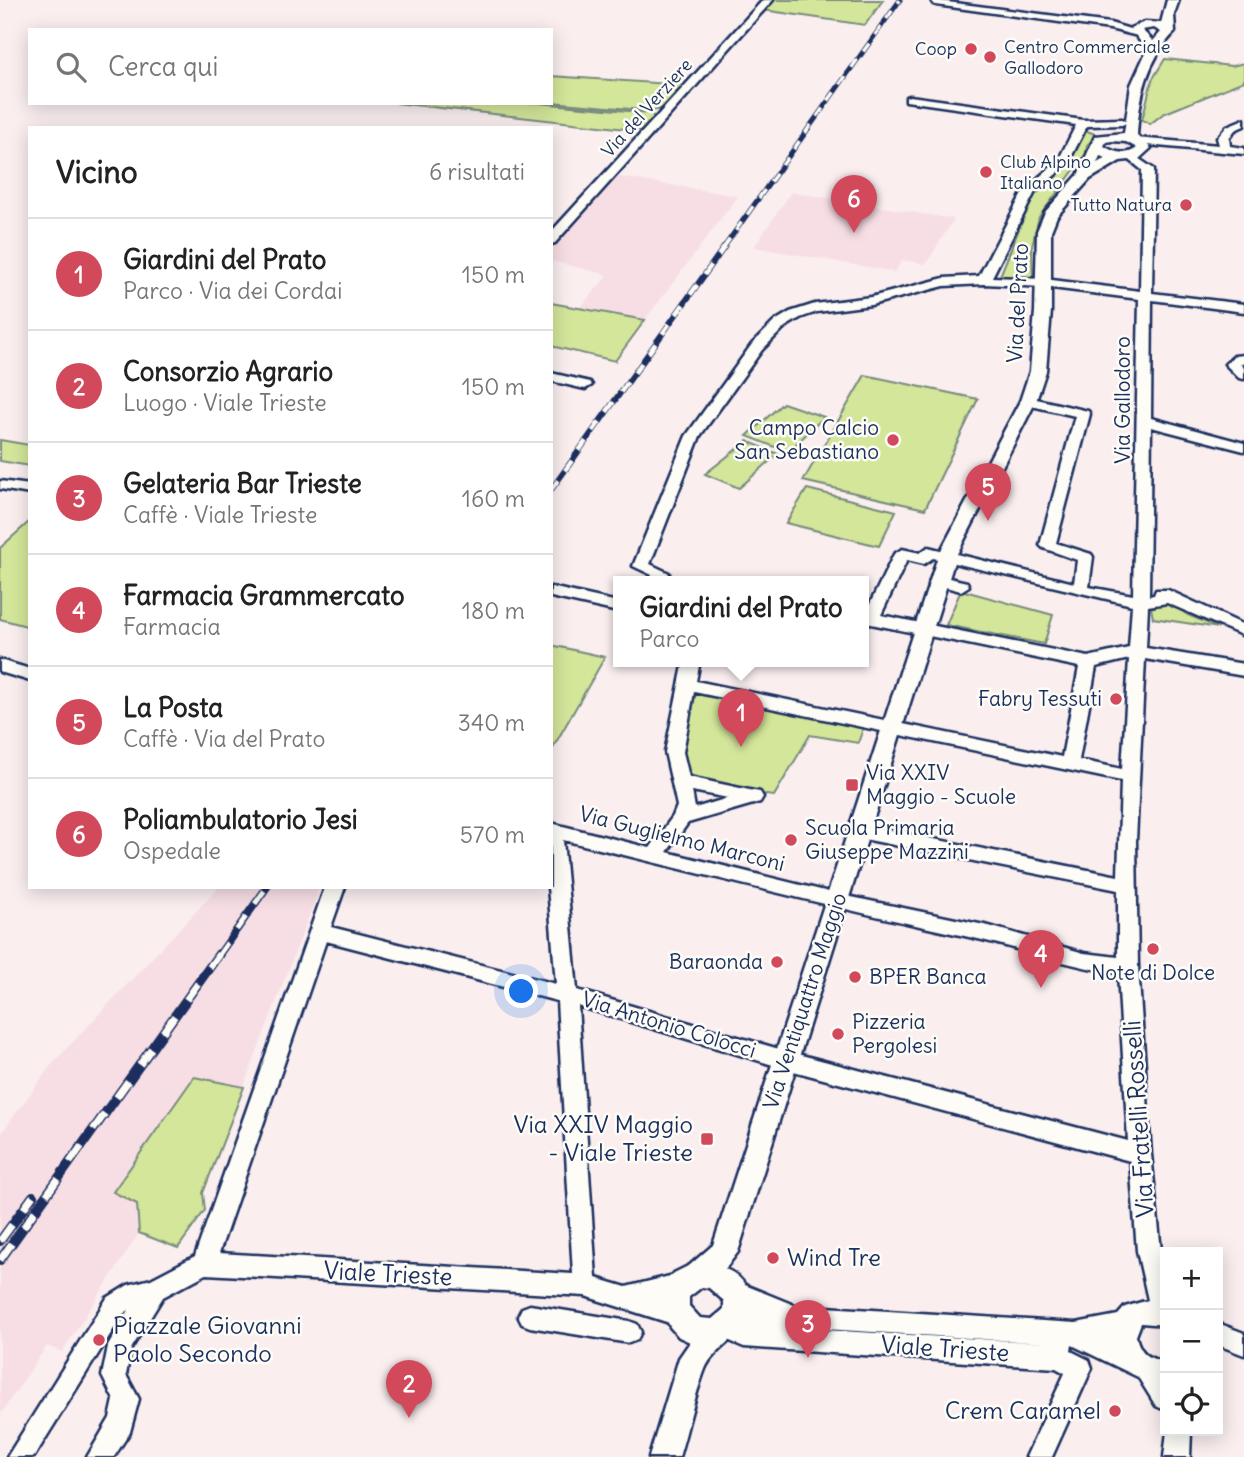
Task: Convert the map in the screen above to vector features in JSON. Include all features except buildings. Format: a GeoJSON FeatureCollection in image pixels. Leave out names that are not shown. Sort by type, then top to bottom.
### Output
{"type":"FeatureCollection","features":[{"type":"Feature","properties":{"kind":"main road"},"geometry":{"type":"LineString","coordinates":[[1106,140],[1126,117],[1152,49],[1164,33],[1173,0]]}},
{"type":"Feature","properties":{"kind":"main road"},"geometry":{"type":"LineString","coordinates":[[1142,30],[1168,14]]}},
{"type":"Feature","properties":{"kind":"main road"},"geometry":{"type":"LineString","coordinates":[[1142,30],[1164,33]]}},
{"type":"Feature","properties":{"kind":"main road"},"geometry":{"type":"LineString","coordinates":[[1142,30],[1152,49]]}},
{"type":"Feature","properties":{"kind":"main road"},"geometry":{"type":"LineString","coordinates":[[1126,117],[1131,149]]}},
{"type":"Feature","properties":{"kind":"main road"},"geometry":{"type":"LineString","coordinates":[[1106,140],[1131,149]]}},
{"type":"Feature","properties":{"kind":"main road"},"geometry":{"type":"LineString","coordinates":[[1106,140],[1131,149]]}},
{"type":"Feature","properties":{"kind":"main road","name":"Via del Prato"},"geometry":{"type":"LineString","coordinates":[[922,630],[940,581],[938,554],[1028,401],[1038,371],[1044,283],[1044,231],[1050,215],[1084,176],[1106,140]]}},
{"type":"Feature","properties":{"kind":"main road","name":"Via del Prato"},"geometry":{"type":"LineString","coordinates":[[1084,176],[1131,149]]}},
{"type":"Feature","properties":{"kind":"main road","name":"Via Ventiquattro Maggio"},"geometry":{"type":"LineString","coordinates":[[732,1287],[724,1252],[922,630]]}},
{"type":"Feature","properties":{"kind":"main road","name":"Via Ventiquattro Maggio"},"geometry":{"type":"LineString","coordinates":[[691,1279],[724,1252]]}},
{"type":"Feature","properties":{"kind":"main road","name":"Viale Trieste"},"geometry":{"type":"LineString","coordinates":[[691,1279],[715,1275],[732,1287]]}},
{"type":"Feature","properties":{"kind":"main road"},"geometry":{"type":"LineString","coordinates":[[691,1279],[674,1298],[694,1358]]}},
{"type":"Feature","properties":{"kind":"main road"},"geometry":{"type":"LineString","coordinates":[[664,1457],[694,1358],[726,1326],[738,1307],[732,1287]]}},
{"type":"Feature","properties":{"kind":"main road","name":"Viale Trieste"},"geometry":{"type":"LineString","coordinates":[[681,1320],[702,1333],[726,1326]]}},
{"type":"Feature","properties":{"kind":"street","name":"Via del Verziere"},"geometry":{"type":"LineString","coordinates":[[553,238],[768,0]]}},
{"type":"Feature","properties":{"kind":"street"},"geometry":{"type":"LineString","coordinates":[[937,1],[1142,30]]}},
{"type":"Feature","properties":{"kind":"street"},"geometry":{"type":"LineString","coordinates":[[909,99],[1083,123],[1126,117]]}},
{"type":"Feature","properties":{"kind":"street"},"geometry":{"type":"LineString","coordinates":[[1225,149],[1223,138],[1231,128],[1244,122]]}},
{"type":"Feature","properties":{"kind":"street"},"geometry":{"type":"LineString","coordinates":[[1083,123],[1106,140]]}},
{"type":"Feature","properties":{"kind":"street"},"geometry":{"type":"LineString","coordinates":[[984,280],[1030,190],[1063,163],[1083,123]]}},
{"type":"Feature","properties":{"kind":"street"},"geometry":{"type":"LineString","coordinates":[[1131,149],[1176,144],[1244,150]]}},
{"type":"Feature","properties":{"kind":"street","name":"Via Gallodoro"},"geometry":{"type":"LineString","coordinates":[[1130,777],[1141,595],[1148,169],[1131,149]]}},
{"type":"Feature","properties":{"kind":"street"},"geometry":{"type":"LineString","coordinates":[[657,576],[641,566],[693,436],[757,347],[780,324],[795,315],[815,308],[871,301],[944,282],[984,280],[1044,283],[1144,294],[1244,309]]}},
{"type":"Feature","properties":{"kind":"street"},"geometry":{"type":"LineString","coordinates":[[1244,359],[1232,364],[1244,375]]}},
{"type":"Feature","properties":{"kind":"street"},"geometry":{"type":"LineString","coordinates":[[553,377],[585,385]]}},
{"type":"Feature","properties":{"kind":"street"},"geometry":{"type":"LineString","coordinates":[[1028,401],[1083,414],[1048,545],[1085,557],[1081,590]]}},
{"type":"Feature","properties":{"kind":"street"},"geometry":{"type":"LineString","coordinates":[[1145,421],[1244,447]]}},
{"type":"Feature","properties":{"kind":"street"},"geometry":{"type":"LineString","coordinates":[[0,485],[28,490]]}},
{"type":"Feature","properties":{"kind":"street"},"geometry":{"type":"LineString","coordinates":[[869,614],[902,554],[924,559],[938,554],[1081,590],[1170,597],[1244,631]]}},
{"type":"Feature","properties":{"kind":"street"},"geometry":{"type":"LineString","coordinates":[[940,581],[961,586]]}},
{"type":"Feature","properties":{"kind":"street"},"geometry":{"type":"LineString","coordinates":[[553,592],[613,606]]}},
{"type":"Feature","properties":{"kind":"street"},"geometry":{"type":"LineString","coordinates":[[869,618],[1088,663],[1138,652],[1244,670]]}},
{"type":"Feature","properties":{"kind":"street"},"geometry":{"type":"LineString","coordinates":[[1069,764],[1088,663]]}},
{"type":"Feature","properties":{"kind":"street"},"geometry":{"type":"LineString","coordinates":[[1,667],[28,675]]}},
{"type":"Feature","properties":{"kind":"street"},"geometry":{"type":"LineString","coordinates":[[655,855],[682,818],[686,806],[674,752],[691,667]]}},
{"type":"Feature","properties":{"kind":"street"},"geometry":{"type":"LineString","coordinates":[[687,685],[1130,777]]}},
{"type":"Feature","properties":{"kind":"street","name":"Via Fratelli Rosselli"},"geometry":{"type":"LineString","coordinates":[[1130,777],[1127,841],[1128,966],[1149,1251],[1163,1310]]}},
{"type":"Feature","properties":{"kind":"street"},"geometry":{"type":"LineString","coordinates":[[681,782],[754,797],[682,818]]}},
{"type":"Feature","properties":{"kind":"street","name":"Via Guglielmo Marconi"},"geometry":{"type":"LineString","coordinates":[[553,831],[837,901],[989,934],[1084,961],[1128,966]]}},
{"type":"Feature","properties":{"kind":"street"},"geometry":{"type":"LineString","coordinates":[[859,831],[1128,885]]}},
{"type":"Feature","properties":{"kind":"street"},"geometry":{"type":"LineString","coordinates":[[553,841],[568,995],[585,1285]]}},
{"type":"Feature","properties":{"kind":"street"},"geometry":{"type":"LineString","coordinates":[[20,1457],[115,1306],[136,1293],[155,1289],[204,1264],[334,889]]}},
{"type":"Feature","properties":{"kind":"street","name":"Via Antonio Colocci"},"geometry":{"type":"LineString","coordinates":[[319,932],[568,995],[786,1060],[1140,1154]]}},
{"type":"Feature","properties":{"kind":"street","name":"Viale Trieste"},"geometry":{"type":"LineString","coordinates":[[204,1264],[585,1285],[681,1320]]}},
{"type":"Feature","properties":{"kind":"street","name":"Viale Trieste"},"geometry":{"type":"LineString","coordinates":[[626,1298],[691,1279]]}},
{"type":"Feature","properties":{"kind":"street","name":"Viale Trieste"},"geometry":{"type":"LineString","coordinates":[[732,1287],[793,1315]]}},
{"type":"Feature","properties":{"kind":"street"},"geometry":{"type":"LineString","coordinates":[[100,1457],[121,1423],[127,1399],[114,1376],[120,1346],[155,1289]]}},
{"type":"Feature","properties":{"kind":"street","name":"Via Fratelli Rosselli"},"geometry":{"type":"LineString","coordinates":[[1124,1325],[1134,1314],[1160,1314]]}},
{"type":"Feature","properties":{"kind":"street","name":"Viale Trieste"},"geometry":{"type":"LineString","coordinates":[[726,1326],[793,1315],[1065,1341],[1150,1369]]}},
{"type":"Feature","properties":{"kind":"street"},"geometry":{"type":"LineString","coordinates":[[530,1316],[629,1332]]}},
{"type":"Feature","properties":{"kind":"street"},"geometry":{"type":"LineString","coordinates":[[1124,1325],[1124,1344],[1150,1369],[1160,1388]]}},
{"type":"Feature","properties":{"kind":"street","name":"Viale Trieste"},"geometry":{"type":"LineString","coordinates":[[726,1326],[744,1336],[1065,1341],[1124,1325]]}},
{"type":"Feature","properties":{"kind":"street"},"geometry":{"type":"LineString","coordinates":[[1223,1336],[1244,1345]]}},
{"type":"Feature","properties":{"kind":"street"},"geometry":{"type":"LineString","coordinates":[[1039,1457],[1080,1368],[1065,1341]]}},
{"type":"Feature","properties":{"kind":"street"},"geometry":{"type":"LineString","coordinates":[[1223,1344],[1244,1345]]}},
{"type":"Feature","properties":{"kind":"street"},"geometry":{"type":"LineString","coordinates":[[1177,1457],[1179,1436]]}},
{"type":"Feature","properties":{"kind":"shaded area"},"geometry":{"type":"Polygon","coordinates":[[[614,176],[738,196],[645,320],[579,309],[608,275],[553,261],[553,245],[614,176]]]}},
{"type":"Feature","properties":{"kind":"shaded area"},"geometry":{"type":"Polygon","coordinates":[[[791,192],[954,219],[926,264],[902,260],[895,272],[754,247],[791,192]]]}},
{"type":"Feature","properties":{"kind":"shaded area"},"geometry":{"type":"Polygon","coordinates":[[[217,889],[319,889],[203,1193],[205,1210],[178,1248],[139,1233],[62,1352],[47,1346],[0,1415],[0,1135],[52,1064],[217,889]]]}},
{"type":"Feature","properties":{"kind":"green space"},"geometry":{"type":"Polygon","coordinates":[[[772,0],[883,0],[865,25],[763,10],[772,0]]]}},
{"type":"Feature","properties":{"kind":"green space"},"geometry":{"type":"Polygon","coordinates":[[[1165,59],[1232,66],[1244,63],[1244,81],[1163,114],[1150,124],[1142,120],[1152,80],[1165,59]]]}},
{"type":"Feature","properties":{"kind":"green space"},"geometry":{"type":"Polygon","coordinates":[[[553,76],[685,85],[666,107],[653,111],[553,102],[553,76]]]}},
{"type":"Feature","properties":{"kind":"green space"},"geometry":{"type":"Polygon","coordinates":[[[553,104],[651,113],[654,118],[644,131],[414,105],[553,104]]]}},
{"type":"Feature","properties":{"kind":"green space"},"geometry":{"type":"Polygon","coordinates":[[[1084,130],[1098,135],[1087,145],[1086,154],[1039,217],[1032,246],[1033,279],[1000,276],[1034,192],[1069,162],[1084,130]]]}},
{"type":"Feature","properties":{"kind":"green space"},"geometry":{"type":"Polygon","coordinates":[[[553,303],[645,320],[615,361],[553,346],[553,303]]]}},
{"type":"Feature","properties":{"kind":"green space","name":"Campo Calcio San Sebastiano"},"geometry":{"type":"Polygon","coordinates":[[[865,375],[978,399],[925,509],[803,481],[865,375]]]}},
{"type":"Feature","properties":{"kind":"green space"},"geometry":{"type":"Polygon","coordinates":[[[783,403],[824,417],[788,452],[747,436],[783,403]]]}},
{"type":"Feature","properties":{"kind":"green space"},"geometry":{"type":"Polygon","coordinates":[[[0,440],[28,445],[28,466],[0,461],[0,440]]]}},
{"type":"Feature","properties":{"kind":"green space"},"geometry":{"type":"Polygon","coordinates":[[[747,441],[778,454],[739,488],[705,474],[747,441]]]}},
{"type":"Feature","properties":{"kind":"green space"},"geometry":{"type":"Polygon","coordinates":[[[807,489],[896,511],[879,546],[786,523],[807,489]]]}},
{"type":"Feature","properties":{"kind":"green space"},"geometry":{"type":"Polygon","coordinates":[[[28,523],[28,626],[0,619],[0,548],[28,523]]]}},
{"type":"Feature","properties":{"kind":"green space"},"geometry":{"type":"Polygon","coordinates":[[[961,590],[1053,615],[1044,644],[946,625],[961,590]]]}},
{"type":"Feature","properties":{"kind":"green space"},"geometry":{"type":"Polygon","coordinates":[[[1167,601],[1188,615],[1219,628],[1153,618],[1151,608],[1167,601]]]}},
{"type":"Feature","properties":{"kind":"green space"},"geometry":{"type":"Polygon","coordinates":[[[553,645],[605,657],[553,748],[553,645]]]}},
{"type":"Feature","properties":{"kind":"green space"},"geometry":{"type":"Polygon","coordinates":[[[691,690],[864,726],[858,743],[810,735],[774,796],[766,795],[683,776],[678,752],[691,690]]]}},
{"type":"Feature","properties":{"kind":"green space"},"geometry":{"type":"Polygon","coordinates":[[[194,1077],[244,1087],[203,1193],[205,1210],[178,1248],[139,1233],[137,1204],[113,1192],[194,1077]]]}},
{"type":"Feature","properties":{"kind":"railway"},"geometry":{"type":"LineString","coordinates":[[724,247],[900,0]]}},
{"type":"Feature","properties":{"kind":"railway"},"geometry":{"type":"LineString","coordinates":[[553,487],[725,246]]}},
{"type":"Feature","properties":{"kind":"railway"},"geometry":{"type":"LineString","coordinates":[[218,956],[266,889]]}},
{"type":"Feature","properties":{"kind":"railway"},"geometry":{"type":"LineString","coordinates":[[0,1260],[219,954]]}},
{"type":"Feature","properties":{"kind":"railway"},"geometry":{"type":"LineString","coordinates":[[0,1241],[33,1196]]}},
{"type":"Feature","properties":{"kind":"place","name":"Coop"},"geometry":{"type":"Point","coordinates":[971,49]}},
{"type":"Feature","properties":{"kind":"place","name":"Centro Commerciale Gallodoro"},"geometry":{"type":"Point","coordinates":[990,57]}},
{"type":"Feature","properties":{"kind":"place","name":"Club Alpino Italiano"},"geometry":{"type":"Point","coordinates":[986,172]}},
{"type":"Feature","properties":{"kind":"place","name":"Tutto Natura"},"geometry":{"type":"Point","coordinates":[1186,205]}},
{"type":"Feature","properties":{"kind":"place","name":"Poliambulatorio Jesi"},"geometry":{"type":"Point","coordinates":[854,233]}},
{"type":"Feature","properties":{"kind":"place","name":"Campo Calcio San Sebastiano"},"geometry":{"type":"Point","coordinates":[893,440]}},
{"type":"Feature","properties":{"kind":"place","name":"La Posta"},"geometry":{"type":"Point","coordinates":[988,521]}},
{"type":"Feature","properties":{"kind":"place","name":"Fabry Tessuti"},"geometry":{"type":"Point","coordinates":[1116,699]}},
{"type":"Feature","properties":{"kind":"place","name":"Giardini del Prato"},"geometry":{"type":"Point","coordinates":[741,747]}},
{"type":"Feature","properties":{"kind":"place","name":"Via XXIV Maggio - Scuole"},"geometry":{"type":"Point","coordinates":[852,785]}},
{"type":"Feature","properties":{"kind":"place","name":"Scuola Primaria Giuseppe Mazzini"},"geometry":{"type":"Point","coordinates":[791,840]}},
{"type":"Feature","properties":{"kind":"place","name":"Note di Dolce"},"geometry":{"type":"Point","coordinates":[1153,949]}},
{"type":"Feature","properties":{"kind":"place","name":"Baraonda"},"geometry":{"type":"Point","coordinates":[777,962]}},
{"type":"Feature","properties":{"kind":"place","name":"BPER Banca"},"geometry":{"type":"Point","coordinates":[855,977]}},
{"type":"Feature","properties":{"kind":"place","name":"Farmacia Grammercato"},"geometry":{"type":"Point","coordinates":[1041,988]}},
{"type":"Feature","properties":{"kind":"place","name":"Pizzeria Pergolesi"},"geometry":{"type":"Point","coordinates":[838,1034]}},
{"type":"Feature","properties":{"kind":"place","name":"Via XXIV Maggio - Viale Trieste"},"geometry":{"type":"Point","coordinates":[707,1139]}},
{"type":"Feature","properties":{"kind":"place","name":"Wind Tre"},"geometry":{"type":"Point","coordinates":[773,1258]}},
{"type":"Feature","properties":{"kind":"place","name":"Piazzale Giovanni Paolo Secondo"},"geometry":{"type":"Point","coordinates":[99,1340]}},
{"type":"Feature","properties":{"kind":"place","name":"Gelateria Bar Trieste"},"geometry":{"type":"Point","coordinates":[808,1358]}},
{"type":"Feature","properties":{"kind":"place","name":"Crem Caramel"},"geometry":{"type":"Point","coordinates":[1115,1411]}},
{"type":"Feature","properties":{"kind":"place","name":"Consorzio Agrario"},"geometry":{"type":"Point","coordinates":[409,1418]}}]}
